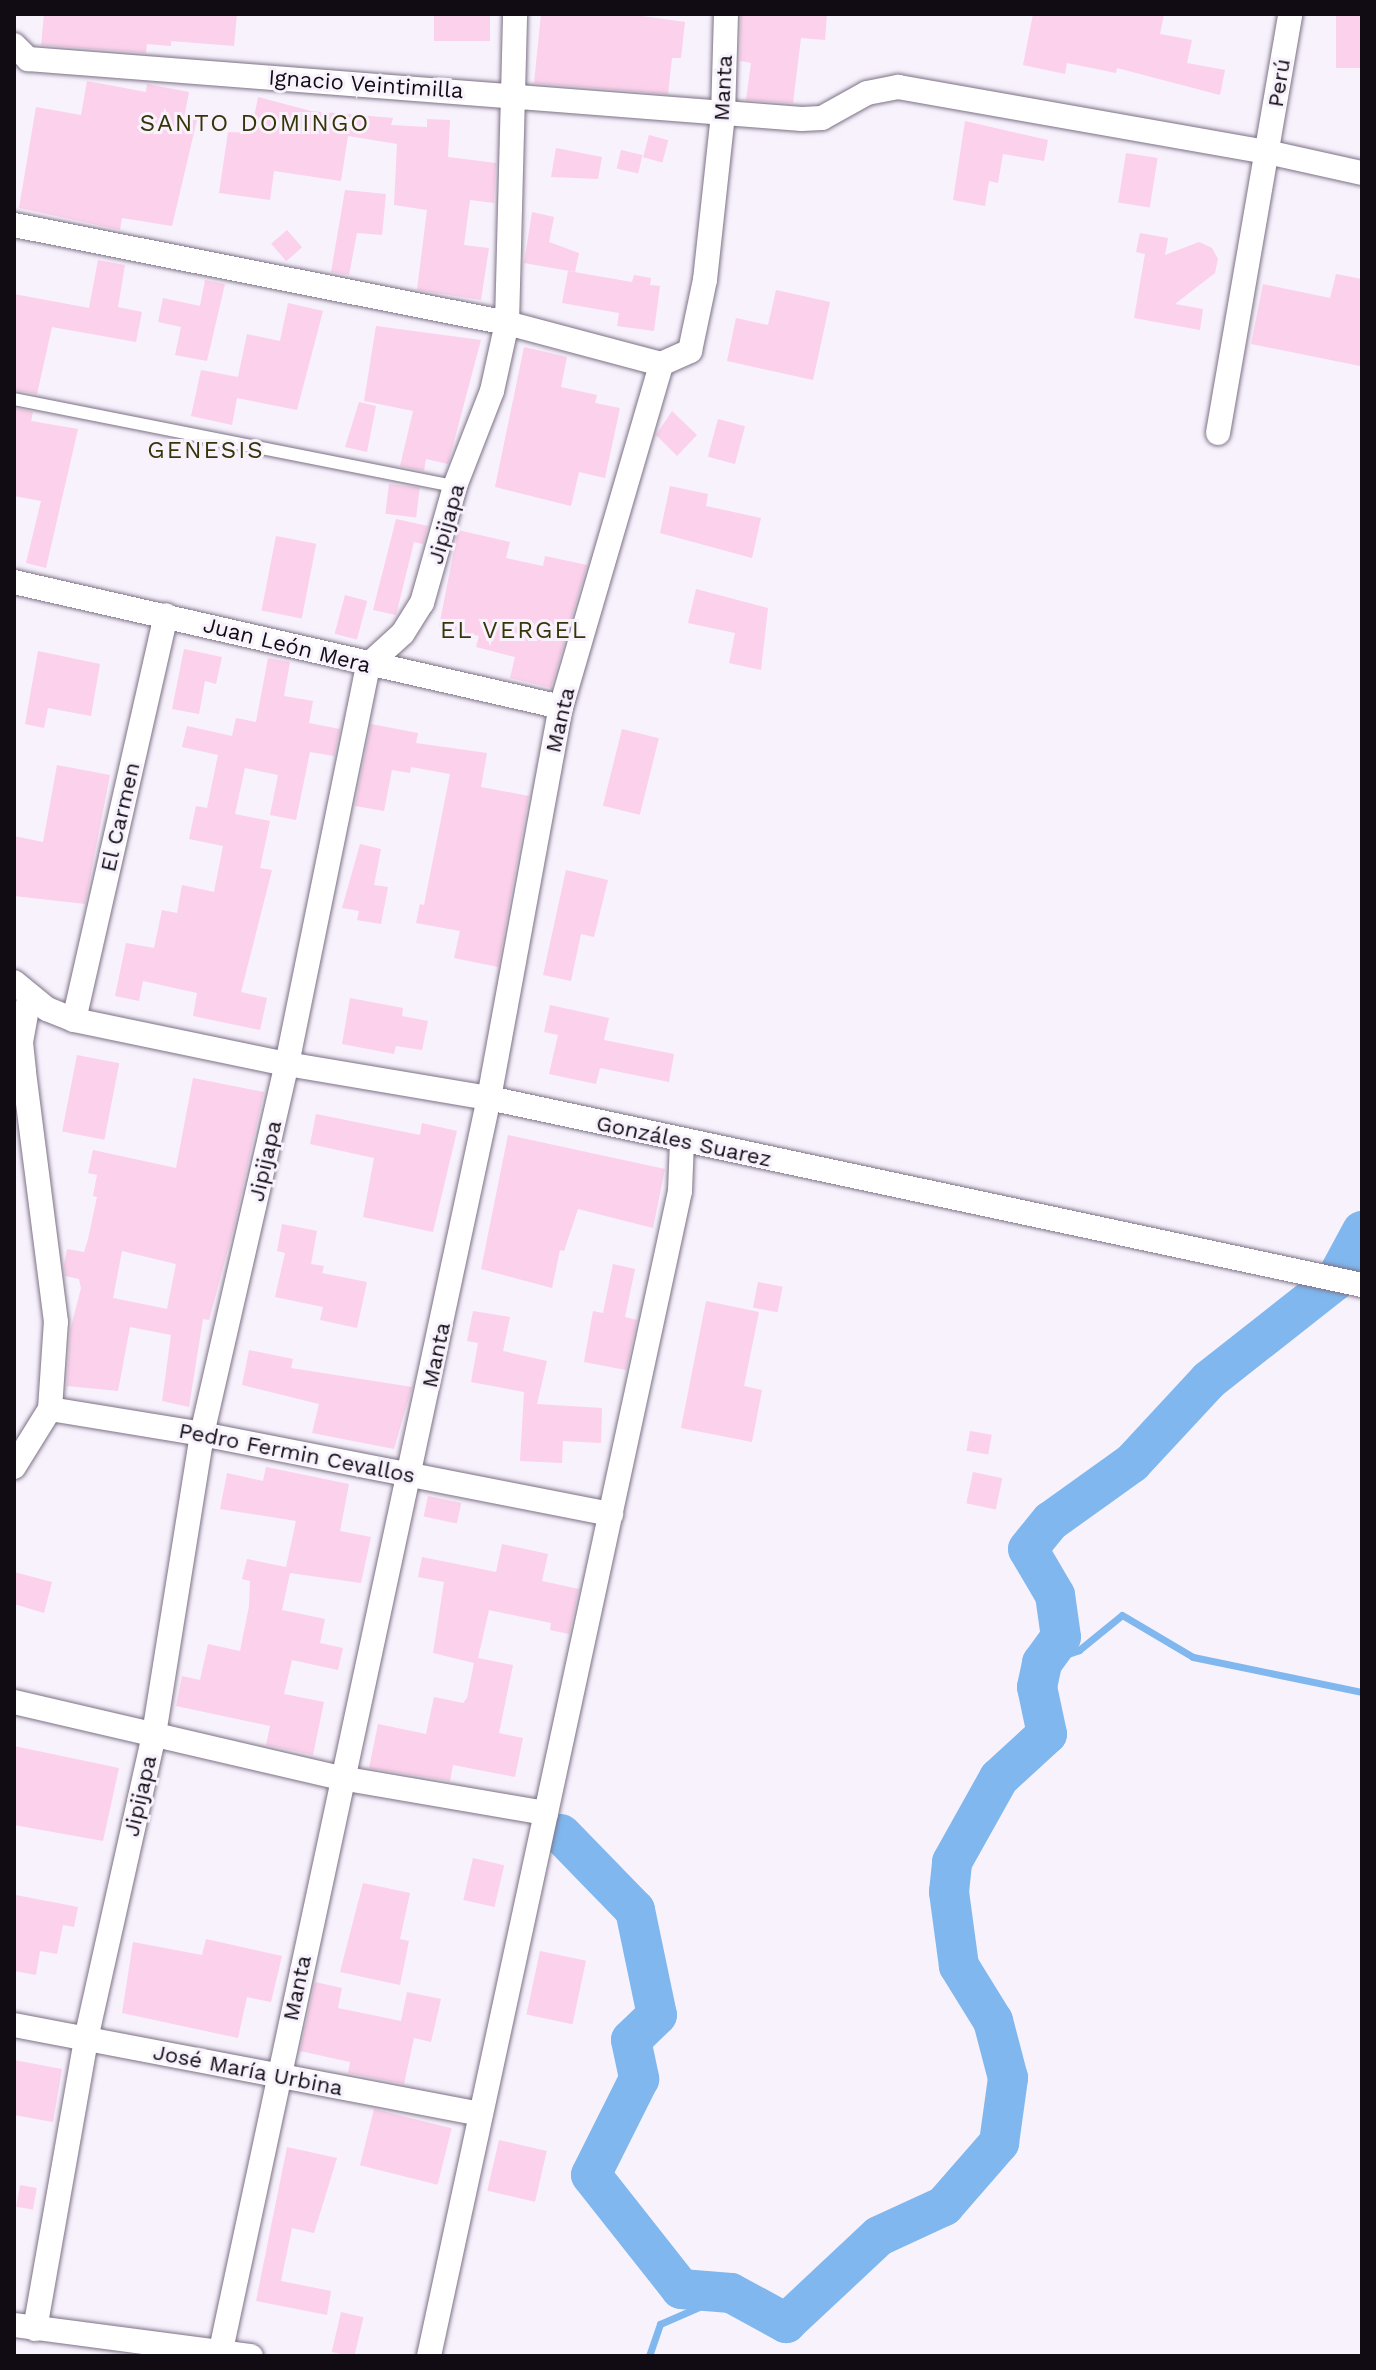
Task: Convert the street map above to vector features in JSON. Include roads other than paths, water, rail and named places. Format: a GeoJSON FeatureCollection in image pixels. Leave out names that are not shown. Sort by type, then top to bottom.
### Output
{"type":"FeatureCollection","features":[{"type":"Feature","properties":{"kind":"street","name":"Jipijapa"},"geometry":{"type":"LineString","coordinates":[[25,2327],[154,1734],[202,1434],[287,1064],[368,665],[403,633],[422,603],[455,486],[492,391],[507,323],[515,14]]}},
{"type":"Feature","properties":{"kind":"street","name":"Manta"},"geometry":{"type":"LineString","coordinates":[[221,2350],[341,1778],[411,1475],[489,1098],[561,707],[661,364],[690,351],[705,280],[723,115],[726,14]]}},
{"type":"Feature","properties":{"kind":"street","name":"Perú"},"geometry":{"type":"LineString","coordinates":[[1218,433],[1290,14]]}},
{"type":"Feature","properties":{"kind":"street","name":"Ignacio Veintimilla"},"geometry":{"type":"LineString","coordinates":[[14,45],[28,59],[512,95],[723,115],[822,118],[867,93],[898,87],[1267,152],[1362,173]]}},
{"type":"Feature","properties":{"kind":"street"},"geometry":{"type":"LineString","coordinates":[[14,225],[507,323],[661,364]]}},
{"type":"Feature","properties":{"kind":"street","name":"Juan León Mera"},"geometry":{"type":"LineString","coordinates":[[14,582],[561,707]]}},
{"type":"Feature","properties":{"kind":"street","name":"El Carmen"},"geometry":{"type":"LineString","coordinates":[[74,1020],[166,615]]}},
{"type":"Feature","properties":{"kind":"street"},"geometry":{"type":"LineString","coordinates":[[14,1467],[50,1409],[56,1322],[22,1056],[22,990]]}},
{"type":"Feature","properties":{"kind":"street","name":"Gonzáles Suarez"},"geometry":{"type":"LineString","coordinates":[[22,990],[74,1020],[287,1064],[489,1098],[682,1142],[1357,1284]]}},
{"type":"Feature","properties":{"kind":"street"},"geometry":{"type":"LineString","coordinates":[[429,2356],[680,1191],[682,1142]]}},
{"type":"Feature","properties":{"kind":"street","name":"Pedro Fermin Cevallos"},"geometry":{"type":"LineString","coordinates":[[50,1409],[202,1434],[611,1514]]}},
{"type":"Feature","properties":{"kind":"street"},"geometry":{"type":"LineString","coordinates":[[14,1702],[341,1778],[546,1813]]}},
{"type":"Feature","properties":{"kind":"street","name":"José María Urbina"},"geometry":{"type":"LineString","coordinates":[[14,2025],[481,2114]]}},
{"type":"Feature","properties":{"kind":"street"},"geometry":{"type":"LineString","coordinates":[[25,2327],[251,2356]]}},
{"type":"Feature","properties":{"kind":"lane"},"geometry":{"type":"LineString","coordinates":[[14,399],[455,486]]}},
{"type":"Feature","properties":{"kind":"waterway"},"geometry":{"type":"LineString","coordinates":[[561,1834],[635,1910],[657,2015],[631,2040],[639,2079],[591,2175],[681,2289],[731,2293],[786,2323],[879,2236],[944,2206],[999,2143],[1008,2078],[993,2021],[959,1966],[949,1892],[952,1862],[999,1778],[1047,1734],[1037,1687],[1042,1663],[1061,1637],[1055,1595],[1028,1549],[1051,1521],[1132,1463],[1209,1380],[1335,1281],[1362,1231]]}},
{"type":"Feature","properties":{"kind":"waterway"},"geometry":{"type":"LineString","coordinates":[[1042,1663],[1079,1650],[1122,1615],[1193,1657],[1362,1692]]}},
{"type":"Feature","properties":{"kind":"waterway"},"geometry":{"type":"LineString","coordinates":[[649,2356],[660,2324],[731,2293]]}},
{"type":"Feature","properties":{"kind":"district","name":"SANTO DOMINGO"},"geometry":{"type":"Point","coordinates":[255,124]}},
{"type":"Feature","properties":{"kind":"district","name":"GENESIS"},"geometry":{"type":"Point","coordinates":[206,451]}},
{"type":"Feature","properties":{"kind":"district","name":"EL VERGEL"},"geometry":{"type":"Point","coordinates":[514,631]}}]}
